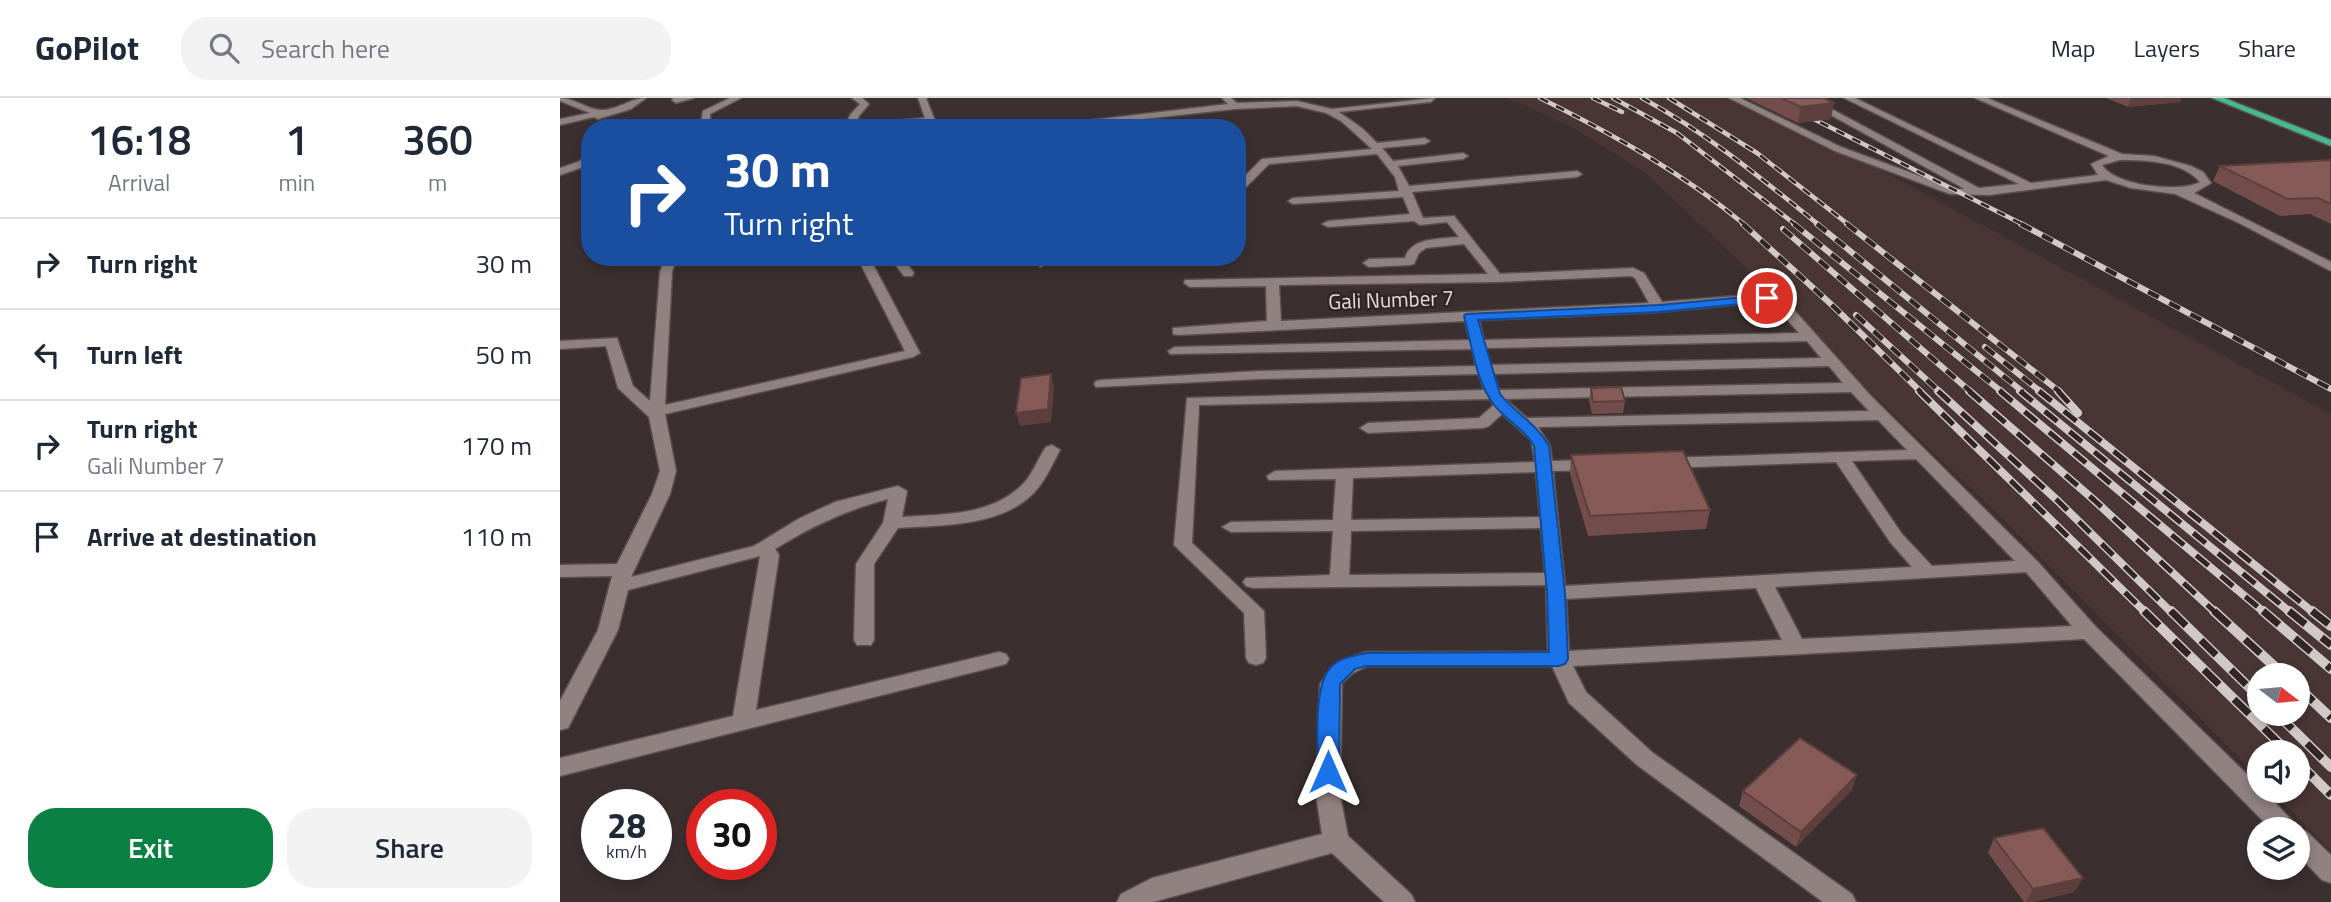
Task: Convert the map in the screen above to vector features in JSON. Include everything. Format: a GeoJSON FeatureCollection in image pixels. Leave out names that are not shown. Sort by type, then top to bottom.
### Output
{"type":"FeatureCollection","features":[{"type":"Feature","properties":{"kind":"main road"},"geometry":{"type":"LineString","coordinates":[[2216,98],[2331,143]]}},
{"type":"Feature","properties":{"kind":"main road"},"geometry":{"type":"LineString","coordinates":[[2235,98],[2331,134]]}},
{"type":"Feature","properties":{"kind":"street"},"geometry":{"type":"LineString","coordinates":[[560,98],[597,112],[596,119]]}},
{"type":"Feature","properties":{"kind":"street"},"geometry":{"type":"LineString","coordinates":[[601,119],[642,98]]}},
{"type":"Feature","properties":{"kind":"street"},"geometry":{"type":"LineString","coordinates":[[676,100],[690,98]]}},
{"type":"Feature","properties":{"kind":"street"},"geometry":{"type":"LineString","coordinates":[[706,119],[706,113],[737,98]]}},
{"type":"Feature","properties":{"kind":"street"},"geometry":{"type":"LineString","coordinates":[[854,119],[865,104],[856,98]]}},
{"type":"Feature","properties":{"kind":"street"},"geometry":{"type":"LineString","coordinates":[[922,98],[929,119]]}},
{"type":"Feature","properties":{"kind":"street"},"geometry":{"type":"LineString","coordinates":[[1226,98],[1235,106]]}},
{"type":"Feature","properties":{"kind":"street"},"geometry":{"type":"LineString","coordinates":[[1733,98],[1838,149],[1954,192],[1984,192],[2107,177],[2151,189],[2176,191],[2200,188],[2206,183],[2203,176],[2193,170],[2146,158],[2121,157],[2102,160],[2096,164],[2098,170],[2107,177]]}},
{"type":"Feature","properties":{"kind":"street"},"geometry":{"type":"LineString","coordinates":[[1804,98],[1977,191],[1984,192]]}},
{"type":"Feature","properties":{"kind":"street"},"geometry":{"type":"LineString","coordinates":[[1848,98],[2030,186]]}},
{"type":"Feature","properties":{"kind":"street"},"geometry":{"type":"LineString","coordinates":[[1965,98],[2102,160]]}},
{"type":"Feature","properties":{"kind":"street"},"geometry":{"type":"LineString","coordinates":[[1979,98],[2121,157]]}},
{"type":"Feature","properties":{"kind":"street"},"geometry":{"type":"LineString","coordinates":[[1336,110],[1431,99]]}},
{"type":"Feature","properties":{"kind":"street"},"geometry":{"type":"LineString","coordinates":[[1114,119],[1316,100],[1357,123],[1400,178],[1419,222],[1450,218],[1497,278]]}},
{"type":"Feature","properties":{"kind":"street"},"geometry":{"type":"LineString","coordinates":[[560,105],[574,103]]}},
{"type":"Feature","properties":{"kind":"street"},"geometry":{"type":"LineString","coordinates":[[560,122],[581,121]]}},
{"type":"Feature","properties":{"kind":"street"},"geometry":{"type":"LineString","coordinates":[[1246,179],[1257,166],[1266,161],[1425,141]]}},
{"type":"Feature","properties":{"kind":"street"},"geometry":{"type":"LineString","coordinates":[[1389,164],[1463,156]]}},
{"type":"Feature","properties":{"kind":"street"},"geometry":{"type":"LineString","coordinates":[[560,172],[581,164]]}},
{"type":"Feature","properties":{"kind":"street"},"geometry":{"type":"LineString","coordinates":[[2193,170],[2207,169]]}},
{"type":"Feature","properties":{"kind":"street"},"geometry":{"type":"LineString","coordinates":[[1293,201],[1577,174]]}},
{"type":"Feature","properties":{"kind":"street"},"geometry":{"type":"LineString","coordinates":[[2200,188],[2331,256]]}},
{"type":"Feature","properties":{"kind":"street"},"geometry":{"type":"LineString","coordinates":[[2176,191],[2228,213],[2331,267]]}},
{"type":"Feature","properties":{"kind":"street"},"geometry":{"type":"LineString","coordinates":[[1328,224],[1417,217]]}},
{"type":"Feature","properties":{"kind":"street"},"geometry":{"type":"LineString","coordinates":[[1369,263],[1410,261],[1413,251],[1423,245],[1467,240]]}},
{"type":"Feature","properties":{"kind":"street"},"geometry":{"type":"LineString","coordinates":[[560,722],[608,630],[621,578],[661,494],[668,471],[657,413],[668,266]]}},
{"type":"Feature","properties":{"kind":"street"},"geometry":{"type":"LineString","coordinates":[[657,413],[913,353],[868,266]]}},
{"type":"Feature","properties":{"kind":"street"},"geometry":{"type":"LineString","coordinates":[[903,266],[908,273]]}},
{"type":"Feature","properties":{"kind":"street"},"geometry":{"type":"LineString","coordinates":[[1190,283],[1497,278],[1633,272],[1640,276],[1659,308]]}},
{"type":"Feature","properties":{"kind":"street"},"geometry":{"type":"LineString","coordinates":[[1272,282],[1274,324]]}},
{"type":"Feature","properties":{"kind":"street","name":"Gali Number 7"},"geometry":{"type":"LineString","coordinates":[[1178,331],[1274,324],[1659,308],[1762,298],[1781,304],[1811,337]]}},
{"type":"Feature","properties":{"kind":"street"},"geometry":{"type":"LineString","coordinates":[[1471,316],[1486,371],[1498,400],[1539,440],[1555,586],[1559,659],[1577,698],[1645,759],[1843,902]]}},
{"type":"Feature","properties":{"kind":"street"},"geometry":{"type":"LineString","coordinates":[[1175,351],[1811,337],[1855,387],[2031,566],[2089,632],[2275,817]]}},
{"type":"Feature","properties":{"kind":"street"},"geometry":{"type":"LineString","coordinates":[[560,345],[612,341],[626,388],[657,413]]}},
{"type":"Feature","properties":{"kind":"street"},"geometry":{"type":"LineString","coordinates":[[1101,384],[1259,375],[1833,362]]}},
{"type":"Feature","properties":{"kind":"street"},"geometry":{"type":"LineString","coordinates":[[1256,658],[1254,611],[1183,545],[1192,401],[1498,400],[1855,387]]}},
{"type":"Feature","properties":{"kind":"street"},"geometry":{"type":"LineString","coordinates":[[1368,428],[1483,423],[1498,400]]}},
{"type":"Feature","properties":{"kind":"street"},"geometry":{"type":"LineString","coordinates":[[1523,423],[1882,415]]}},
{"type":"Feature","properties":{"kind":"street"},"geometry":{"type":"LineString","coordinates":[[892,523],[978,515],[994,510],[1029,488],[1052,450]]}},
{"type":"Feature","properties":{"kind":"street"},"geometry":{"type":"LineString","coordinates":[[1651,463],[1920,454]]}},
{"type":"Feature","properties":{"kind":"street"},"geometry":{"type":"LineString","coordinates":[[1840,456],[1896,538],[1926,572]]}},
{"type":"Feature","properties":{"kind":"street"},"geometry":{"type":"LineString","coordinates":[[1275,476],[1611,464]]}},
{"type":"Feature","properties":{"kind":"street"},"geometry":{"type":"LineString","coordinates":[[1339,581],[1345,473]]}},
{"type":"Feature","properties":{"kind":"street"},"geometry":{"type":"LineString","coordinates":[[760,550],[806,522],[841,506],[898,491],[892,523],[865,564],[864,640]]}},
{"type":"Feature","properties":{"kind":"street"},"geometry":{"type":"LineString","coordinates":[[1231,527],[1549,522]]}},
{"type":"Feature","properties":{"kind":"street"},"geometry":{"type":"LineString","coordinates":[[560,571],[621,578],[760,550],[767,551],[770,555],[743,722]]}},
{"type":"Feature","properties":{"kind":"street"},"geometry":{"type":"LineString","coordinates":[[1253,582],[1339,581],[1555,586],[1762,580],[2031,566]]}},
{"type":"Feature","properties":{"kind":"street"},"geometry":{"type":"LineString","coordinates":[[1762,580],[1796,647]]}},
{"type":"Feature","properties":{"kind":"street"},"geometry":{"type":"LineString","coordinates":[[1402,902],[1336,841],[1328,795],[1328,727],[1331,684],[1337,673],[1348,664],[1366,659],[1559,659],[2089,632]]}},
{"type":"Feature","properties":{"kind":"street"},"geometry":{"type":"LineString","coordinates":[[560,767],[999,659]]}},
{"type":"Feature","properties":{"kind":"street"},"geometry":{"type":"LineString","coordinates":[[1130,902],[1152,889],[1336,841]]}},
{"type":"Feature","properties":{"kind":"street"},"geometry":{"type":"LineString","coordinates":[[2310,851],[2331,872]]}},
{"type":"Feature","properties":{"kind":"shaded area"},"geometry":{"type":"Polygon","coordinates":[[[1507,98],[1724,98],[1835,145],[2331,414],[2331,851],[2310,830],[2310,817],[2298,817],[2284,803],[2310,803],[2310,740],[2247,740],[2247,766],[1995,511],[1793,319],[1742,264],[1647,174],[1570,126],[1507,98]]]}},
{"type":"Feature","properties":{"kind":"building"},"geometry":{"type":"Polygon","coordinates":[[[1781,98],[1824,98],[1834,103],[1801,107],[1781,98]]]}},
{"type":"Feature","properties":{"kind":"building"},"geometry":{"type":"Polygon","coordinates":[[[2331,160],[2331,204],[2318,198],[2288,199],[2220,166],[2331,160]]]}},
{"type":"Feature","properties":{"kind":"building"},"geometry":{"type":"Polygon","coordinates":[[[1051,374],[1048,409],[1016,413],[1021,378],[1051,374]]]}},
{"type":"Feature","properties":{"kind":"building"},"geometry":{"type":"Polygon","coordinates":[[[1621,387],[1625,401],[1593,402],[1591,388],[1621,387]]]}},
{"type":"Feature","properties":{"kind":"building"},"geometry":{"type":"Polygon","coordinates":[[[1683,451],[1710,510],[1590,516],[1571,455],[1683,451]]]}},
{"type":"Feature","properties":{"kind":"building"},"geometry":{"type":"Polygon","coordinates":[[[1800,738],[1857,775],[1801,832],[1743,791],[1800,738]]]}},
{"type":"Feature","properties":{"kind":"building"},"geometry":{"type":"Polygon","coordinates":[[[2043,828],[2083,878],[2033,889],[1994,838],[2043,828]]]}},
{"type":"Feature","properties":{"kind":"railway"},"geometry":{"type":"LineString","coordinates":[[1540,98],[1646,155],[1697,188],[1745,225]]}},
{"type":"Feature","properties":{"kind":"railway"},"geometry":{"type":"LineString","coordinates":[[1593,98],[1622,112]]}},
{"type":"Feature","properties":{"kind":"railway"},"geometry":{"type":"LineString","coordinates":[[1613,98],[1677,133],[1796,225]]}},
{"type":"Feature","properties":{"kind":"railway"},"geometry":{"type":"LineString","coordinates":[[1642,98],[1712,141],[1819,225]]}},
{"type":"Feature","properties":{"kind":"railway"},"geometry":{"type":"LineString","coordinates":[[1669,98],[1757,153],[1849,225]]}},
{"type":"Feature","properties":{"kind":"railway"},"geometry":{"type":"LineString","coordinates":[[1772,98],[2024,225]]}},
{"type":"Feature","properties":{"kind":"railway"},"geometry":{"type":"LineString","coordinates":[[1743,224],[1833,306],[1921,392]]}},
{"type":"Feature","properties":{"kind":"railway"},"geometry":{"type":"LineString","coordinates":[[1794,224],[2002,392]]}},
{"type":"Feature","properties":{"kind":"railway"},"geometry":{"type":"LineString","coordinates":[[1817,224],[2023,392]]}},
{"type":"Feature","properties":{"kind":"railway"},"geometry":{"type":"LineString","coordinates":[[1847,224],[2060,392]]}},
{"type":"Feature","properties":{"kind":"railway"},"geometry":{"type":"LineString","coordinates":[[2021,224],[2331,389]]}},
{"type":"Feature","properties":{"kind":"railway"},"geometry":{"type":"LineString","coordinates":[[1783,229],[1971,392]]}},
{"type":"Feature","properties":{"kind":"railway"},"geometry":{"type":"LineString","coordinates":[[1856,315],[1940,392]]}},
{"type":"Feature","properties":{"kind":"railway"},"geometry":{"type":"LineString","coordinates":[[1985,347],[2041,392]]}},
{"type":"Feature","properties":{"kind":"railway"},"geometry":{"type":"LineString","coordinates":[[1919,391],[2146,613]]}},
{"type":"Feature","properties":{"kind":"railway"},"geometry":{"type":"LineString","coordinates":[[1938,391],[2058,501],[2172,613]]}},
{"type":"Feature","properties":{"kind":"railway"},"geometry":{"type":"LineString","coordinates":[[1969,391],[2094,500],[2216,613]]}},
{"type":"Feature","properties":{"kind":"railway"},"geometry":{"type":"LineString","coordinates":[[2000,391],[2265,613]]}},
{"type":"Feature","properties":{"kind":"railway"},"geometry":{"type":"LineString","coordinates":[[2020,391],[2291,613]]}},
{"type":"Feature","properties":{"kind":"railway"},"geometry":{"type":"LineString","coordinates":[[2039,391],[2314,613]]}},
{"type":"Feature","properties":{"kind":"railway"},"geometry":{"type":"LineString","coordinates":[[2058,391],[2078,413]]}},
{"type":"Feature","properties":{"kind":"railway"},"geometry":{"type":"LineString","coordinates":[[2144,611],[2276,740]]}},
{"type":"Feature","properties":{"kind":"railway"},"geometry":{"type":"LineString","coordinates":[[2171,611],[2247,685]]}},
{"type":"Feature","properties":{"kind":"railway"},"geometry":{"type":"LineString","coordinates":[[2214,611],[2271,663]]}},
{"type":"Feature","properties":{"kind":"railway"},"geometry":{"type":"LineString","coordinates":[[2263,611],[2331,669]]}},
{"type":"Feature","properties":{"kind":"railway"},"geometry":{"type":"LineString","coordinates":[[2289,611],[2331,645]]}},
{"type":"Feature","properties":{"kind":"railway"},"geometry":{"type":"LineString","coordinates":[[2312,611],[2331,626]]}},
{"type":"Feature","properties":{"kind":"railway"},"geometry":{"type":"LineString","coordinates":[[2310,698],[2331,718]]}},
{"type":"Feature","properties":{"kind":"railway"},"geometry":{"type":"LineString","coordinates":[[2289,726],[2331,767]]}},
{"type":"Feature","properties":{"kind":"railway"},"geometry":{"type":"LineString","coordinates":[[2310,774],[2331,795]]}},
{"type":"Feature","properties":{"kind":"route"},"geometry":{"type":"LineString","coordinates":[[1328,772],[1331,684],[1337,673],[1348,664],[1366,659],[1559,659],[1556,593],[1542,446],[1535,434],[1502,406],[1493,394],[1471,316],[1659,308],[1767,298]]}}]}
